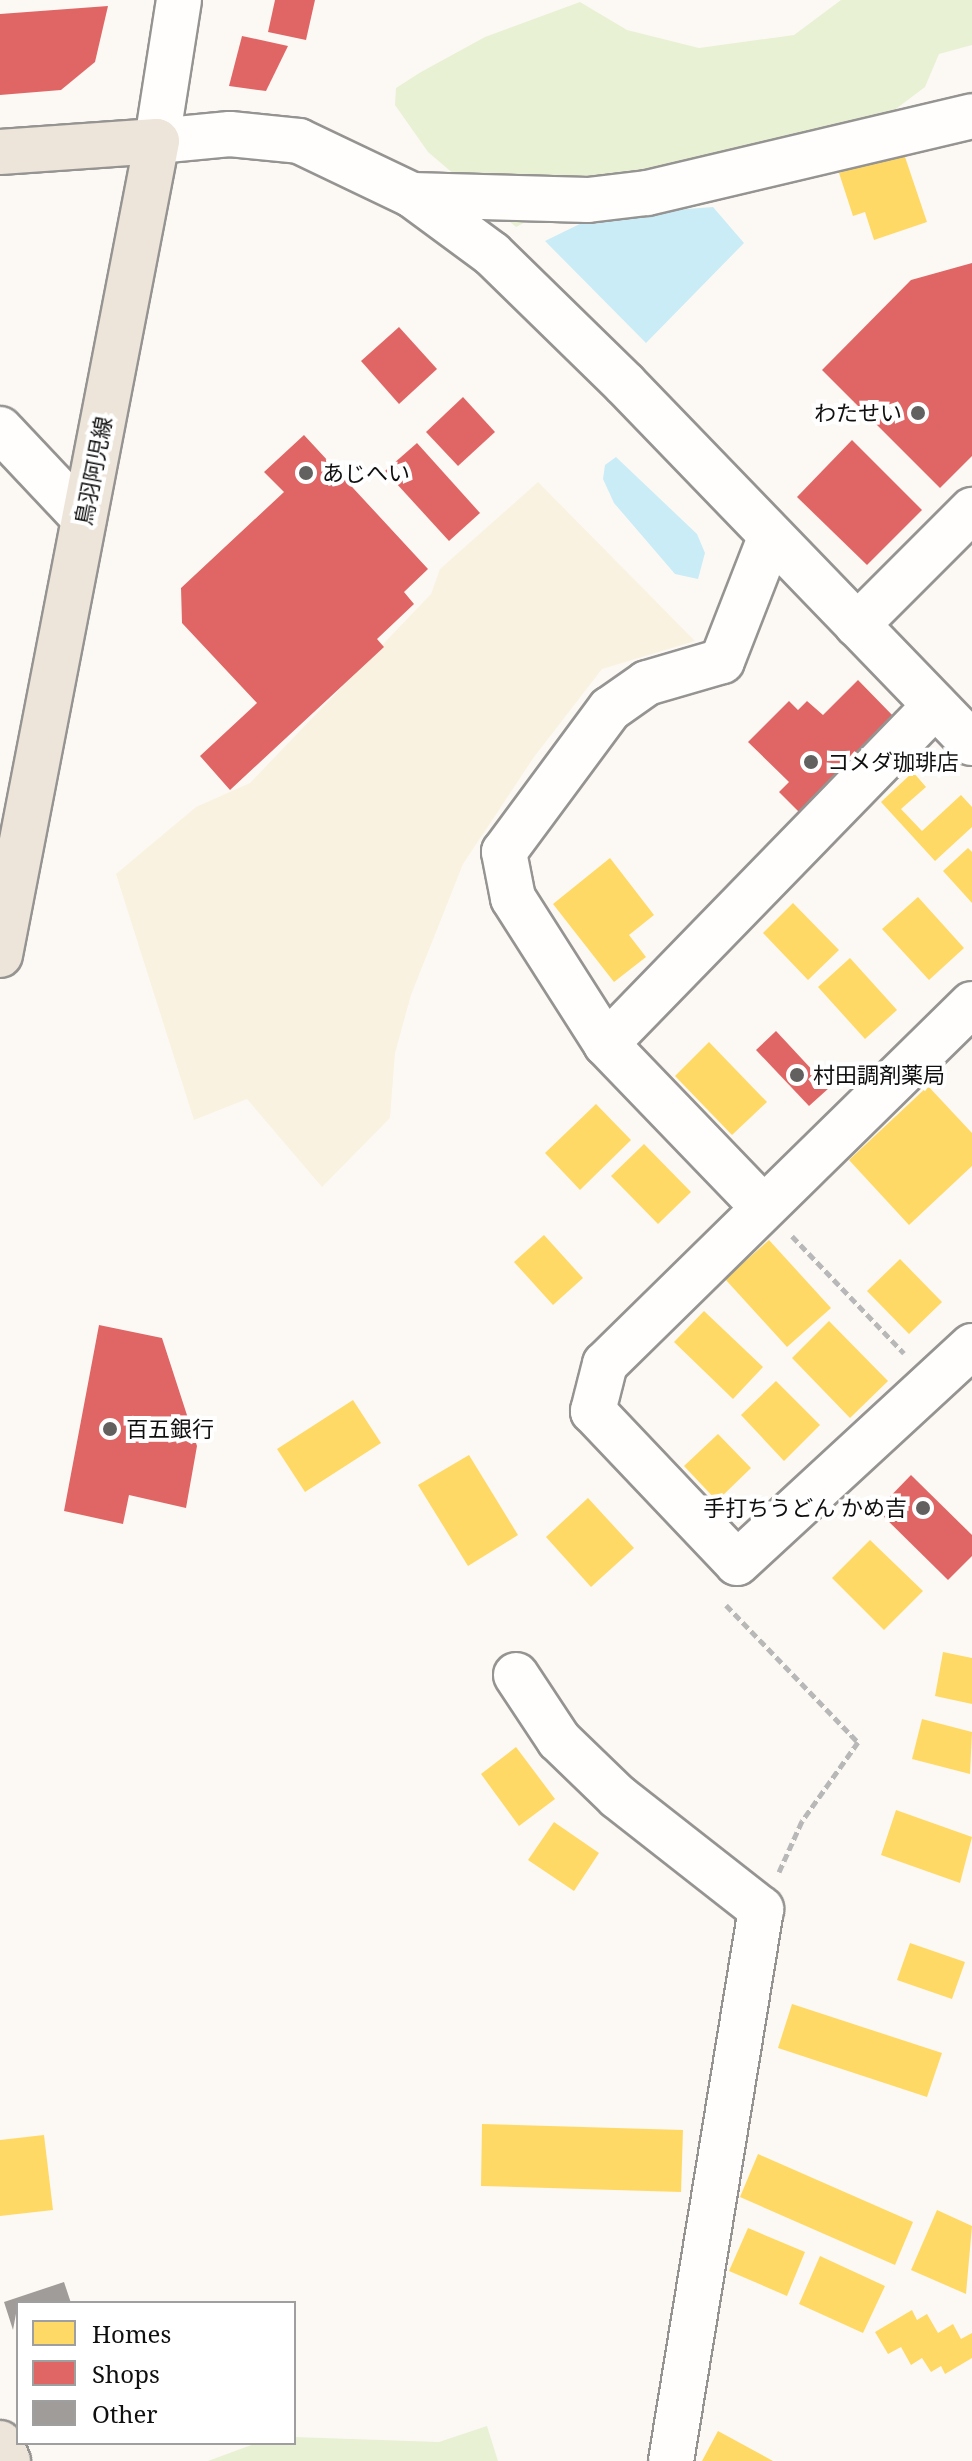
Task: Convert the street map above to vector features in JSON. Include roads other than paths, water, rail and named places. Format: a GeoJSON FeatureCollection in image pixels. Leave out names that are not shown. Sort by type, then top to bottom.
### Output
{"type":"FeatureCollection","features":[{"type":"Feature","properties":{"kind":"main road"},"geometry":{"type":"LineString","coordinates":[[0,152],[157,141]]}},
{"type":"Feature","properties":{"kind":"main road","name":"鳥羽阿児線"},"geometry":{"type":"LineString","coordinates":[[0,955],[157,141]]}},
{"type":"Feature","properties":{"kind":"main road"},"geometry":{"type":"LineString","coordinates":[[0,2443],[8,2461]]}},
{"type":"Feature","properties":{"kind":"street"},"geometry":{"type":"LineString","coordinates":[[179,0],[157,141],[230,134],[299,141],[412,195],[492,254],[972,743]]}},
{"type":"Feature","properties":{"kind":"street"},"geometry":{"type":"LineString","coordinates":[[412,195],[588,200],[647,193],[972,116]]}},
{"type":"Feature","properties":{"kind":"street"},"geometry":{"type":"LineString","coordinates":[[0,429],[84,518]]}},
{"type":"Feature","properties":{"kind":"street"},"geometry":{"type":"LineString","coordinates":[[857,625],[972,510]]}},
{"type":"Feature","properties":{"kind":"street"},"geometry":{"type":"LineString","coordinates":[[762,1206],[606,1044],[513,898],[504,852],[610,709],[647,683],[722,661],[770,538]]}},
{"type":"Feature","properties":{"kind":"street"},"geometry":{"type":"LineString","coordinates":[[606,1044],[935,706]]}},
{"type":"Feature","properties":{"kind":"street"},"geometry":{"type":"LineString","coordinates":[[972,1004],[762,1206],[605,1364],[593,1411],[737,1563],[972,1346]]}},
{"type":"Feature","properties":{"kind":"street"},"geometry":{"type":"LineString","coordinates":[[516,1675],[559,1740],[618,1797],[761,1909],[671,2461]]}},
{"type":"Feature","properties":{"kind":"water"},"geometry":{"type":"Polygon","coordinates":[[[713,207],[744,243],[646,343],[545,241],[596,216],[713,207]]]}},
{"type":"Feature","properties":{"kind":"water"},"geometry":{"type":"Polygon","coordinates":[[[616,457],[697,534],[705,553],[698,579],[675,574],[614,503],[603,479],[605,465],[616,457]]]}},
{"type":"Feature","properties":{"kind":"place","name":"わたせい"},"geometry":{"type":"Point","coordinates":[918,413]}},
{"type":"Feature","properties":{"kind":"place","name":"あじへい"},"geometry":{"type":"Point","coordinates":[306,473]}},
{"type":"Feature","properties":{"kind":"place","name":"コメダ珈琲店"},"geometry":{"type":"Point","coordinates":[811,762]}},
{"type":"Feature","properties":{"kind":"place","name":"村田調剤薬局"},"geometry":{"type":"Point","coordinates":[797,1075]}},
{"type":"Feature","properties":{"kind":"place","name":"百五銀行"},"geometry":{"type":"Point","coordinates":[110,1429]}},
{"type":"Feature","properties":{"kind":"place","name":"手打ちうどん かめ吉"},"geometry":{"type":"Point","coordinates":[923,1508]}}]}
